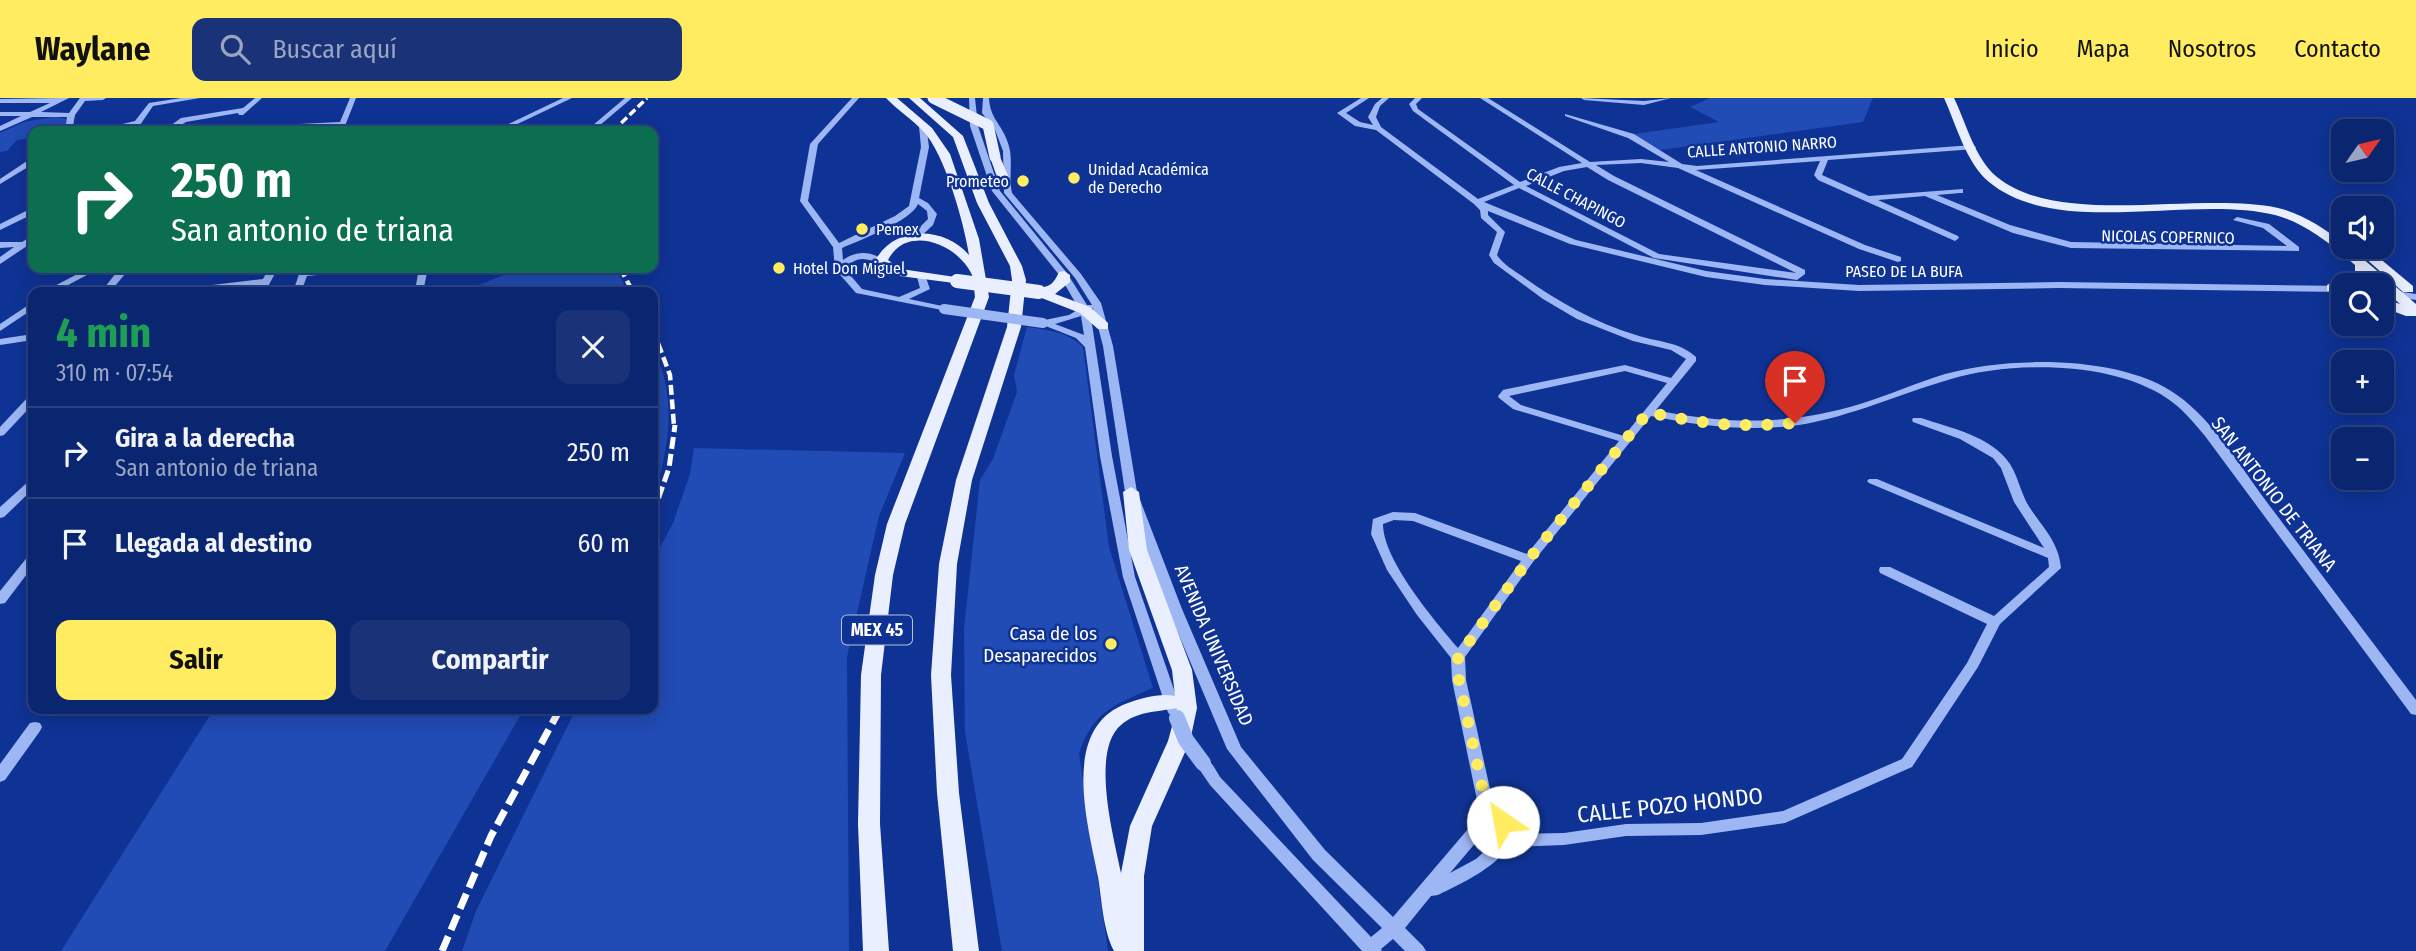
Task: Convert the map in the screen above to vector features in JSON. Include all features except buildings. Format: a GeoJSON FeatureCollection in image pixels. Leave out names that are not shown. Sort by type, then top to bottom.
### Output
{"type":"FeatureCollection","features":[{"type":"Feature","properties":{"kind":"main road","name":"MEX 45"},"geometry":{"type":"LineString","coordinates":[[876,951],[869,824],[871,675],[884,575],[896,524],[982,297],[973,239],[945,154],[923,126],[891,98]]}},
{"type":"Feature","properties":{"kind":"main road"},"geometry":{"type":"LineString","coordinates":[[914,98],[958,136],[983,203],[1016,266],[1019,280],[1014,327],[964,480],[948,564],[941,675],[948,793],[966,951]]}},
{"type":"Feature","properties":{"kind":"main road"},"geometry":{"type":"LineString","coordinates":[[933,98],[988,125],[995,157],[1004,180]]}},
{"type":"Feature","properties":{"kind":"main road"},"geometry":{"type":"LineString","coordinates":[[1949,98],[1972,147],[1993,180],[2008,190],[2037,199],[2104,208],[2232,204],[2263,208],[2311,226],[2368,273]]}},
{"type":"Feature","properties":{"kind":"main road"},"geometry":{"type":"LineString","coordinates":[[2037,199],[2104,203],[2216,197],[2239,199],[2310,216],[2331,228]]}},
{"type":"Feature","properties":{"kind":"main road"},"geometry":{"type":"LineString","coordinates":[[980,276],[949,242],[913,239],[893,244],[884,252],[881,261],[897,272],[922,277],[1087,300],[1103,326]]}},
{"type":"Feature","properties":{"kind":"main road"},"geometry":{"type":"LineString","coordinates":[[2375,259],[2416,297]]}},
{"type":"Feature","properties":{"kind":"main road"},"geometry":{"type":"LineString","coordinates":[[2376,259],[2416,279]]}},
{"type":"Feature","properties":{"kind":"main road"},"geometry":{"type":"LineString","coordinates":[[2361,266],[2361,273]]}},
{"type":"Feature","properties":{"kind":"main road"},"geometry":{"type":"LineString","coordinates":[[1043,293],[1063,282],[1064,275]]}},
{"type":"Feature","properties":{"kind":"main road"},"geometry":{"type":"LineString","coordinates":[[2394,297],[2416,313]]}},
{"type":"Feature","properties":{"kind":"main road"},"geometry":{"type":"LineString","coordinates":[[2394,306],[2416,313]]}},
{"type":"Feature","properties":{"kind":"main road"},"geometry":{"type":"LineString","coordinates":[[1130,492],[1138,550],[1182,670],[1187,708],[1179,741],[1141,827],[1132,876],[1131,951]]}},
{"type":"Feature","properties":{"kind":"main road"},"geometry":{"type":"LineString","coordinates":[[1125,951],[1098,804],[1095,769],[1097,740],[1106,725],[1123,714],[1150,703],[1171,701]]}},
{"type":"Feature","properties":{"kind":"street"},"geometry":{"type":"LineString","coordinates":[[70,126],[71,115],[84,99],[103,98]]}},
{"type":"Feature","properties":{"kind":"street"},"geometry":{"type":"LineString","coordinates":[[122,126],[137,123],[151,104],[197,98]]}},
{"type":"Feature","properties":{"kind":"street"},"geometry":{"type":"LineString","coordinates":[[225,126],[259,98]]}},
{"type":"Feature","properties":{"kind":"street"},"geometry":{"type":"LineString","coordinates":[[342,126],[353,98]]}},
{"type":"Feature","properties":{"kind":"street"},"geometry":{"type":"LineString","coordinates":[[509,126],[569,98]]}},
{"type":"Feature","properties":{"kind":"street"},"geometry":{"type":"LineString","coordinates":[[595,126],[629,98]]}},
{"type":"Feature","properties":{"kind":"street"},"geometry":{"type":"LineString","coordinates":[[856,98],[814,144],[804,201],[836,247],[840,269],[859,291],[944,309],[1044,323],[1079,336],[1092,348]]}},
{"type":"Feature","properties":{"kind":"street"},"geometry":{"type":"LineString","coordinates":[[972,98],[974,127],[996,191],[1087,300]]}},
{"type":"Feature","properties":{"kind":"street"},"geometry":{"type":"LineString","coordinates":[[984,98],[986,113],[997,122],[1008,164],[1004,180],[1008,193],[1087,300],[1105,456],[1129,577],[1186,740],[1223,789],[1371,949],[1393,929],[1482,824],[1485,800],[1459,680],[1458,657],[1529,559],[1692,359],[1688,353],[1618,333],[1545,299],[1497,261],[1493,255],[1501,232],[1484,216],[1484,209],[1378,128],[1372,117],[1377,105],[1386,98]]}},
{"type":"Feature","properties":{"kind":"street"},"geometry":{"type":"LineString","coordinates":[[1366,98],[1340,113],[1358,124],[1378,128]]}},
{"type":"Feature","properties":{"kind":"street"},"geometry":{"type":"LineString","coordinates":[[1415,110],[1412,104],[1419,98]]}},
{"type":"Feature","properties":{"kind":"street"},"geometry":{"type":"LineString","coordinates":[[1483,98],[1585,164],[1801,272],[1797,277],[1742,270]]}},
{"type":"Feature","properties":{"kind":"street"},"geometry":{"type":"LineString","coordinates":[[1584,98],[1625,103],[1654,102],[1668,98]]}},
{"type":"Feature","properties":{"kind":"street"},"geometry":{"type":"LineString","coordinates":[[0,101],[65,99]]}},
{"type":"Feature","properties":{"kind":"street"},"geometry":{"type":"LineString","coordinates":[[0,129],[65,99]]}},
{"type":"Feature","properties":{"kind":"street"},"geometry":{"type":"LineString","coordinates":[[0,112],[24,100]]}},
{"type":"Feature","properties":{"kind":"street"},"geometry":{"type":"LineString","coordinates":[[175,126],[184,120],[245,110]]}},
{"type":"Feature","properties":{"kind":"street","name":"CALLE CHAPINGO"},"geometry":{"type":"LineString","coordinates":[[1415,110],[1519,184],[1657,256],[1742,270]]}},
{"type":"Feature","properties":{"kind":"street"},"geometry":{"type":"LineString","coordinates":[[0,112],[71,115]]}},
{"type":"Feature","properties":{"kind":"street"},"geometry":{"type":"LineString","coordinates":[[1567,114],[1631,136],[1682,167],[1862,247],[1898,259]]}},
{"type":"Feature","properties":{"kind":"street"},"geometry":{"type":"LineString","coordinates":[[836,247],[905,214],[917,200],[925,147],[923,126]]}},
{"type":"Feature","properties":{"kind":"street","name":"CALLE ANTONIO NARRO"},"geometry":{"type":"LineString","coordinates":[[1477,202],[1519,184],[1585,164],[1627,160],[1682,167],[1972,147]]}},
{"type":"Feature","properties":{"kind":"street"},"geometry":{"type":"LineString","coordinates":[[1825,157],[1818,175],[1863,199],[1955,237]]}},
{"type":"Feature","properties":{"kind":"street"},"geometry":{"type":"LineString","coordinates":[[0,183],[28,164]]}},
{"type":"Feature","properties":{"kind":"street"},"geometry":{"type":"LineString","coordinates":[[1863,199],[1960,191]]}},
{"type":"Feature","properties":{"kind":"street","name":"NICOLAS COPERNICO"},"geometry":{"type":"LineString","coordinates":[[1926,194],[2062,249],[2238,253],[2296,248],[2266,226],[2237,220]]}},
{"type":"Feature","properties":{"kind":"street"},"geometry":{"type":"LineString","coordinates":[[913,239],[931,223],[934,213],[931,206],[917,200]]}},
{"type":"Feature","properties":{"kind":"street","name":"PASEO DE LA BUFA"},"geometry":{"type":"LineString","coordinates":[[1477,202],[1529,226],[1573,242],[1674,268],[1765,282],[1859,288],[2059,285],[2331,290]]}},
{"type":"Feature","properties":{"kind":"street"},"geometry":{"type":"LineString","coordinates":[[0,228],[28,214]]}},
{"type":"Feature","properties":{"kind":"street"},"geometry":{"type":"LineString","coordinates":[[0,261],[28,241]]}},
{"type":"Feature","properties":{"kind":"street"},"geometry":{"type":"LineString","coordinates":[[0,245],[22,244]]}},
{"type":"Feature","properties":{"kind":"street"},"geometry":{"type":"LineString","coordinates":[[840,269],[846,260],[863,254],[881,261]]}},
{"type":"Feature","properties":{"kind":"street"},"geometry":{"type":"LineString","coordinates":[[58,287],[86,273]]}},
{"type":"Feature","properties":{"kind":"street"},"geometry":{"type":"LineString","coordinates":[[109,287],[121,273]]}},
{"type":"Feature","properties":{"kind":"street"},"geometry":{"type":"LineString","coordinates":[[264,287],[271,273]]}},
{"type":"Feature","properties":{"kind":"street"},"geometry":{"type":"LineString","coordinates":[[896,300],[917,295],[925,289],[922,277]]}},
{"type":"Feature","properties":{"kind":"street"},"geometry":{"type":"LineString","coordinates":[[219,287],[267,281]]}},
{"type":"Feature","properties":{"kind":"street"},"geometry":{"type":"LineString","coordinates":[[2394,294],[2416,297]]}},
{"type":"Feature","properties":{"kind":"street"},"geometry":{"type":"LineString","coordinates":[[1044,323],[1072,317],[1087,300]]}},
{"type":"Feature","properties":{"kind":"street"},"geometry":{"type":"LineString","coordinates":[[0,328],[28,308]]}},
{"type":"Feature","properties":{"kind":"street","name":"AVENIDA UNIVERSIDAD"},"geometry":{"type":"LineString","coordinates":[[1103,326],[1130,492],[1175,610],[1235,749],[1319,855],[1417,951]]}},
{"type":"Feature","properties":{"kind":"street"},"geometry":{"type":"LineString","coordinates":[[0,342],[28,338]]}},
{"type":"Feature","properties":{"kind":"street","name":"SAN ANTONIO DE TRIANA"},"geometry":{"type":"LineString","coordinates":[[1648,412],[1697,423],[1746,427],[1806,420],[1852,410],[1953,376],[2003,368],[2060,366],[2130,377],[2172,397],[2218,446],[2416,710]]}},
{"type":"Feature","properties":{"kind":"street"},"geometry":{"type":"LineString","coordinates":[[1626,440],[1517,407],[1503,397],[1507,392],[1625,368],[1672,381]]}},
{"type":"Feature","properties":{"kind":"street"},"geometry":{"type":"LineString","coordinates":[[0,433],[28,403]]}},
{"type":"Feature","properties":{"kind":"street"},"geometry":{"type":"LineString","coordinates":[[1917,420],[1976,443],[2002,459],[2021,504],[2041,530],[2055,557]]}},
{"type":"Feature","properties":{"kind":"street"},"geometry":{"type":"LineString","coordinates":[[1873,481],[2055,557]]}},
{"type":"Feature","properties":{"kind":"street"},"geometry":{"type":"LineString","coordinates":[[0,514],[28,488]]}},
{"type":"Feature","properties":{"kind":"street"},"geometry":{"type":"LineString","coordinates":[[1458,657],[1430,626],[1398,574],[1377,537],[1377,522],[1393,516],[1415,517],[1529,559]]}},
{"type":"Feature","properties":{"kind":"street","name":"CALLE POZO HONDO"},"geometry":{"type":"LineString","coordinates":[[1506,841],[1564,839],[1626,830],[1701,829],[1785,817],[1907,763],[1931,723],[1973,664],[1996,622],[2055,568],[2055,557]]}},
{"type":"Feature","properties":{"kind":"street"},"geometry":{"type":"LineString","coordinates":[[0,600],[28,564]]}},
{"type":"Feature","properties":{"kind":"street"},"geometry":{"type":"LineString","coordinates":[[1885,570],[1996,622]]}},
{"type":"Feature","properties":{"kind":"street"},"geometry":{"type":"LineString","coordinates":[[0,776],[35,727]]}},
{"type":"Feature","properties":{"kind":"street"},"geometry":{"type":"LineString","coordinates":[[1424,893],[1474,869],[1497,853],[1506,841],[1503,822],[1485,800]]}},
{"type":"Feature","properties":{"kind":"shaded area"},"geometry":{"type":"Polygon","coordinates":[[[1710,98],[1873,98],[1863,122],[1660,150],[1634,134],[1719,122],[1690,107],[1710,98]]]}},
{"type":"Feature","properties":{"kind":"shaded area"},"geometry":{"type":"Polygon","coordinates":[[[53,117],[68,119],[65,126],[28,126],[28,139],[17,140],[7,151],[0,152],[0,133],[24,122],[53,117]]]}},
{"type":"Feature","properties":{"kind":"shaded area"},"geometry":{"type":"Polygon","coordinates":[[[508,273],[618,273],[626,287],[475,287],[508,273]]]}},
{"type":"Feature","properties":{"kind":"shaded area"},"geometry":{"type":"Polygon","coordinates":[[[1027,327],[1064,335],[1083,347],[1109,547],[1153,688],[1116,705],[1098,718],[1079,753],[1108,951],[1002,951],[965,732],[964,629],[980,480],[993,459],[1017,392],[1014,375],[1027,327]]]}},
{"type":"Feature","properties":{"kind":"shaded area"},"geometry":{"type":"Polygon","coordinates":[[[658,358],[668,404],[667,442],[658,481],[658,358]]]}},
{"type":"Feature","properties":{"kind":"shaded area"},"geometry":{"type":"Polygon","coordinates":[[[694,448],[905,453],[879,516],[847,657],[849,951],[462,951],[476,911],[574,714],[658,714],[658,552],[673,523],[690,474],[694,448]]]}},
{"type":"Feature","properties":{"kind":"shaded area"},"geometry":{"type":"Polygon","coordinates":[[[211,714],[521,714],[385,951],[61,951],[211,714]]]}},
{"type":"Feature","properties":{"kind":"railway"},"geometry":{"type":"LineString","coordinates":[[618,126],[647,98]]}},
{"type":"Feature","properties":{"kind":"railway"},"geometry":{"type":"LineString","coordinates":[[623,273],[630,287]]}},
{"type":"Feature","properties":{"kind":"railway"},"geometry":{"type":"LineString","coordinates":[[658,343],[670,375],[674,426]]}},
{"type":"Feature","properties":{"kind":"railway"},"geometry":{"type":"LineString","coordinates":[[658,500],[669,468],[675,425]]}},
{"type":"Feature","properties":{"kind":"railway"},"geometry":{"type":"LineString","coordinates":[[442,951],[491,836],[557,714]]}},
{"type":"Feature","properties":{"kind":"place","name":"Unidad Académica de Derecho"},"geometry":{"type":"Point","coordinates":[1074,178]}},
{"type":"Feature","properties":{"kind":"place","name":"Prometeo"},"geometry":{"type":"Point","coordinates":[1023,181]}},
{"type":"Feature","properties":{"kind":"place","name":"Pemex"},"geometry":{"type":"Point","coordinates":[862,229]}},
{"type":"Feature","properties":{"kind":"place","name":"Hotel Don Miguel"},"geometry":{"type":"Point","coordinates":[779,268]}},
{"type":"Feature","properties":{"kind":"place","name":"Casa de los Desaparecidos"},"geometry":{"type":"Point","coordinates":[1111,644]}},
{"type":"Feature","properties":{"kind":"route"},"geometry":{"type":"LineString","coordinates":[[1503,822],[1485,800],[1459,680],[1458,657],[1529,559],[1648,412],[1697,423],[1746,427],[1795,423]]}}]}
